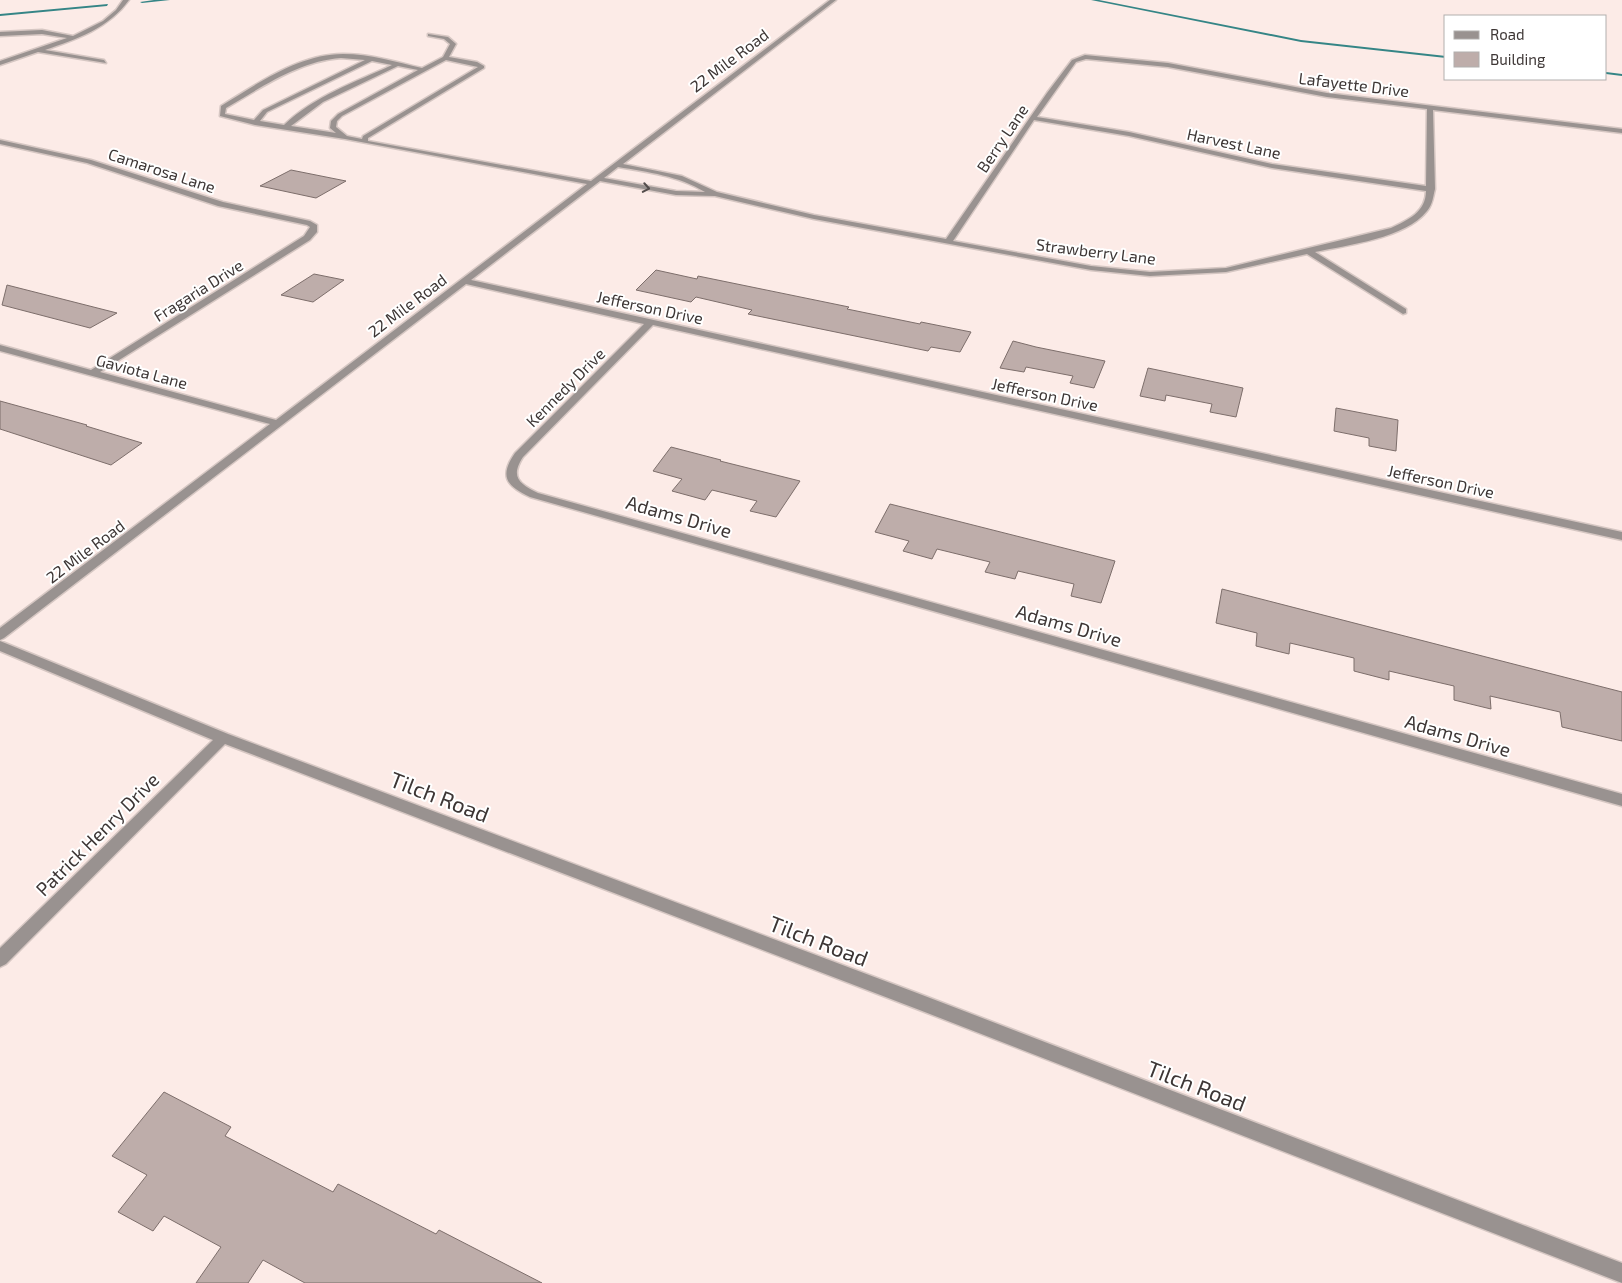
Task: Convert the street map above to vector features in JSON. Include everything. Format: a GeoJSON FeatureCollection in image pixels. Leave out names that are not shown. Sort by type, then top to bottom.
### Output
{"type":"FeatureCollection","features":[{"type":"Feature","properties":{"kind":"street"},"geometry":{"type":"LineString","coordinates":[[0,63],[73,37],[113,17],[126,0]]}},
{"type":"Feature","properties":{"kind":"street","name":"22 Mile Road"},"geometry":{"type":"LineString","coordinates":[[0,635],[833,0]]}},
{"type":"Feature","properties":{"kind":"street"},"geometry":{"type":"LineString","coordinates":[[0,34],[42,32],[73,37]]}},
{"type":"Feature","properties":{"kind":"street"},"geometry":{"type":"LineString","coordinates":[[344,137],[333,128],[334,121],[340,115],[445,58],[453,44],[446,38],[430,35]]}},
{"type":"Feature","properties":{"kind":"street"},"geometry":{"type":"LineString","coordinates":[[36,50],[104,62]]}},
{"type":"Feature","properties":{"kind":"street","name":"Strawberry Lane"},"geometry":{"type":"LineString","coordinates":[[369,60],[330,57],[310,63],[263,84],[223,107],[222,115],[255,123],[595,181],[676,193],[715,194],[781,210],[948,242],[1091,268],[1150,274],[1226,270],[1366,238],[1404,226],[1424,209],[1431,189],[1430,107]]}},
{"type":"Feature","properties":{"kind":"street","name":"Lafayette Drive"},"geometry":{"type":"LineString","coordinates":[[1085,57],[1168,66],[1327,96],[1622,131]]}},
{"type":"Feature","properties":{"kind":"street","name":"Berry Lane"},"geometry":{"type":"LineString","coordinates":[[948,242],[1032,118],[1074,62],[1085,57]]}},
{"type":"Feature","properties":{"kind":"street"},"geometry":{"type":"LineString","coordinates":[[365,142],[365,137],[482,67],[477,64],[445,58]]}},
{"type":"Feature","properties":{"kind":"street"},"geometry":{"type":"LineString","coordinates":[[255,123],[265,111],[369,60],[424,70]]}},
{"type":"Feature","properties":{"kind":"street"},"geometry":{"type":"LineString","coordinates":[[284,128],[292,118],[306,110],[396,65]]}},
{"type":"Feature","properties":{"kind":"street","name":"Harvest Lane"},"geometry":{"type":"LineString","coordinates":[[1032,118],[1129,134],[1272,166],[1431,189]]}},
{"type":"Feature","properties":{"kind":"street","name":"Camarosa Lane"},"geometry":{"type":"LineString","coordinates":[[0,142],[88,161],[212,201],[310,223],[314,227]]}},
{"type":"Feature","properties":{"kind":"street","name":"Strawberry Lane"},"geometry":{"type":"LineString","coordinates":[[616,165],[679,176],[695,182],[715,194]]}},
{"type":"Feature","properties":{"kind":"street","name":"Fragaria Drive"},"geometry":{"type":"LineString","coordinates":[[93,374],[307,238],[313,232],[314,227]]}},
{"type":"Feature","properties":{"kind":"street"},"geometry":{"type":"LineString","coordinates":[[1309,252],[1403,311]]}},
{"type":"Feature","properties":{"kind":"street","name":"Jefferson Drive"},"geometry":{"type":"LineString","coordinates":[[462,281],[1622,536]]}},
{"type":"Feature","properties":{"kind":"street","name":"Kennedy Drive"},"geometry":{"type":"LineString","coordinates":[[511,477],[511,470],[519,455],[650,323]]}},
{"type":"Feature","properties":{"kind":"street","name":"Gaviota Lane"},"geometry":{"type":"LineString","coordinates":[[0,348],[276,423]]}},
{"type":"Feature","properties":{"kind":"street","name":"Adams Drive"},"geometry":{"type":"LineString","coordinates":[[511,477],[522,490],[534,494],[1622,800]]}},
{"type":"Feature","properties":{"kind":"street","name":"Tilch Road"},"geometry":{"type":"LineString","coordinates":[[0,646],[223,738],[917,1001],[1622,1273]]}},
{"type":"Feature","properties":{"kind":"street","name":"Patrick Henry Drive"},"geometry":{"type":"LineString","coordinates":[[0,959],[223,738]]}},
{"type":"Feature","properties":{"kind":"building"},"geometry":{"type":"Polygon","coordinates":[[[291,170],[346,181],[316,198],[260,186],[291,170]]]}},
{"type":"Feature","properties":{"kind":"building"},"geometry":{"type":"Polygon","coordinates":[[[656,270],[697,279],[698,276],[849,307],[847,309],[920,324],[921,322],[971,332],[960,352],[931,347],[928,351],[748,314],[752,310],[696,297],[691,302],[636,290],[656,270]]]}},
{"type":"Feature","properties":{"kind":"building"},"geometry":{"type":"Polygon","coordinates":[[[314,274],[344,280],[313,302],[281,295],[314,274]]]}},
{"type":"Feature","properties":{"kind":"building"},"geometry":{"type":"Polygon","coordinates":[[[7,285],[117,313],[90,328],[2,305],[7,285]]]}},
{"type":"Feature","properties":{"kind":"building"},"geometry":{"type":"Polygon","coordinates":[[[1013,341],[1105,361],[1094,388],[1070,383],[1073,376],[1026,367],[1024,372],[1000,368],[1013,341]]]}},
{"type":"Feature","properties":{"kind":"building"},"geometry":{"type":"Polygon","coordinates":[[[1148,368],[1243,388],[1236,417],[1210,412],[1212,404],[1166,395],[1165,401],[1140,396],[1148,368]]]}},
{"type":"Feature","properties":{"kind":"building"},"geometry":{"type":"Polygon","coordinates":[[[0,401],[87,425],[142,443],[111,465],[0,429],[0,401]]]}},
{"type":"Feature","properties":{"kind":"building"},"geometry":{"type":"Polygon","coordinates":[[[1336,408],[1398,420],[1396,451],[1369,446],[1369,438],[1334,431],[1336,408]]]}},
{"type":"Feature","properties":{"kind":"building"},"geometry":{"type":"Polygon","coordinates":[[[671,447],[800,481],[776,517],[750,511],[757,501],[712,490],[705,500],[672,491],[682,479],[653,471],[671,447]]]}},
{"type":"Feature","properties":{"kind":"building"},"geometry":{"type":"Polygon","coordinates":[[[890,504],[1115,561],[1101,603],[1071,596],[1074,584],[1018,571],[1015,579],[985,572],[990,562],[937,549],[932,559],[903,551],[909,541],[875,532],[890,504]]]}},
{"type":"Feature","properties":{"kind":"building"},"geometry":{"type":"Polygon","coordinates":[[[1222,589],[1622,692],[1622,741],[1562,727],[1560,712],[1490,696],[1491,709],[1454,700],[1454,686],[1389,671],[1389,680],[1354,671],[1354,658],[1290,643],[1289,654],[1256,646],[1257,633],[1216,623],[1222,589]]]}},
{"type":"Feature","properties":{"kind":"building"},"geometry":{"type":"Polygon","coordinates":[[[164,1092],[231,1127],[225,1136],[333,1192],[338,1184],[436,1234],[439,1230],[542,1283],[305,1283],[263,1260],[248,1283],[196,1283],[221,1247],[164,1216],[153,1231],[118,1212],[147,1175],[112,1156],[164,1092]]]}},
{"type":"Feature","properties":{"kind":"waterway"},"geometry":{"type":"LineString","coordinates":[[142,2],[168,0]]}},
{"type":"Feature","properties":{"kind":"waterway"},"geometry":{"type":"LineString","coordinates":[[1093,0],[1301,41],[1444,57]]}},
{"type":"Feature","properties":{"kind":"waterway"},"geometry":{"type":"LineString","coordinates":[[0,15],[107,5]]}},
{"type":"Feature","properties":{"kind":"waterway"},"geometry":{"type":"LineString","coordinates":[[1607,73],[1622,75]]}}]}
